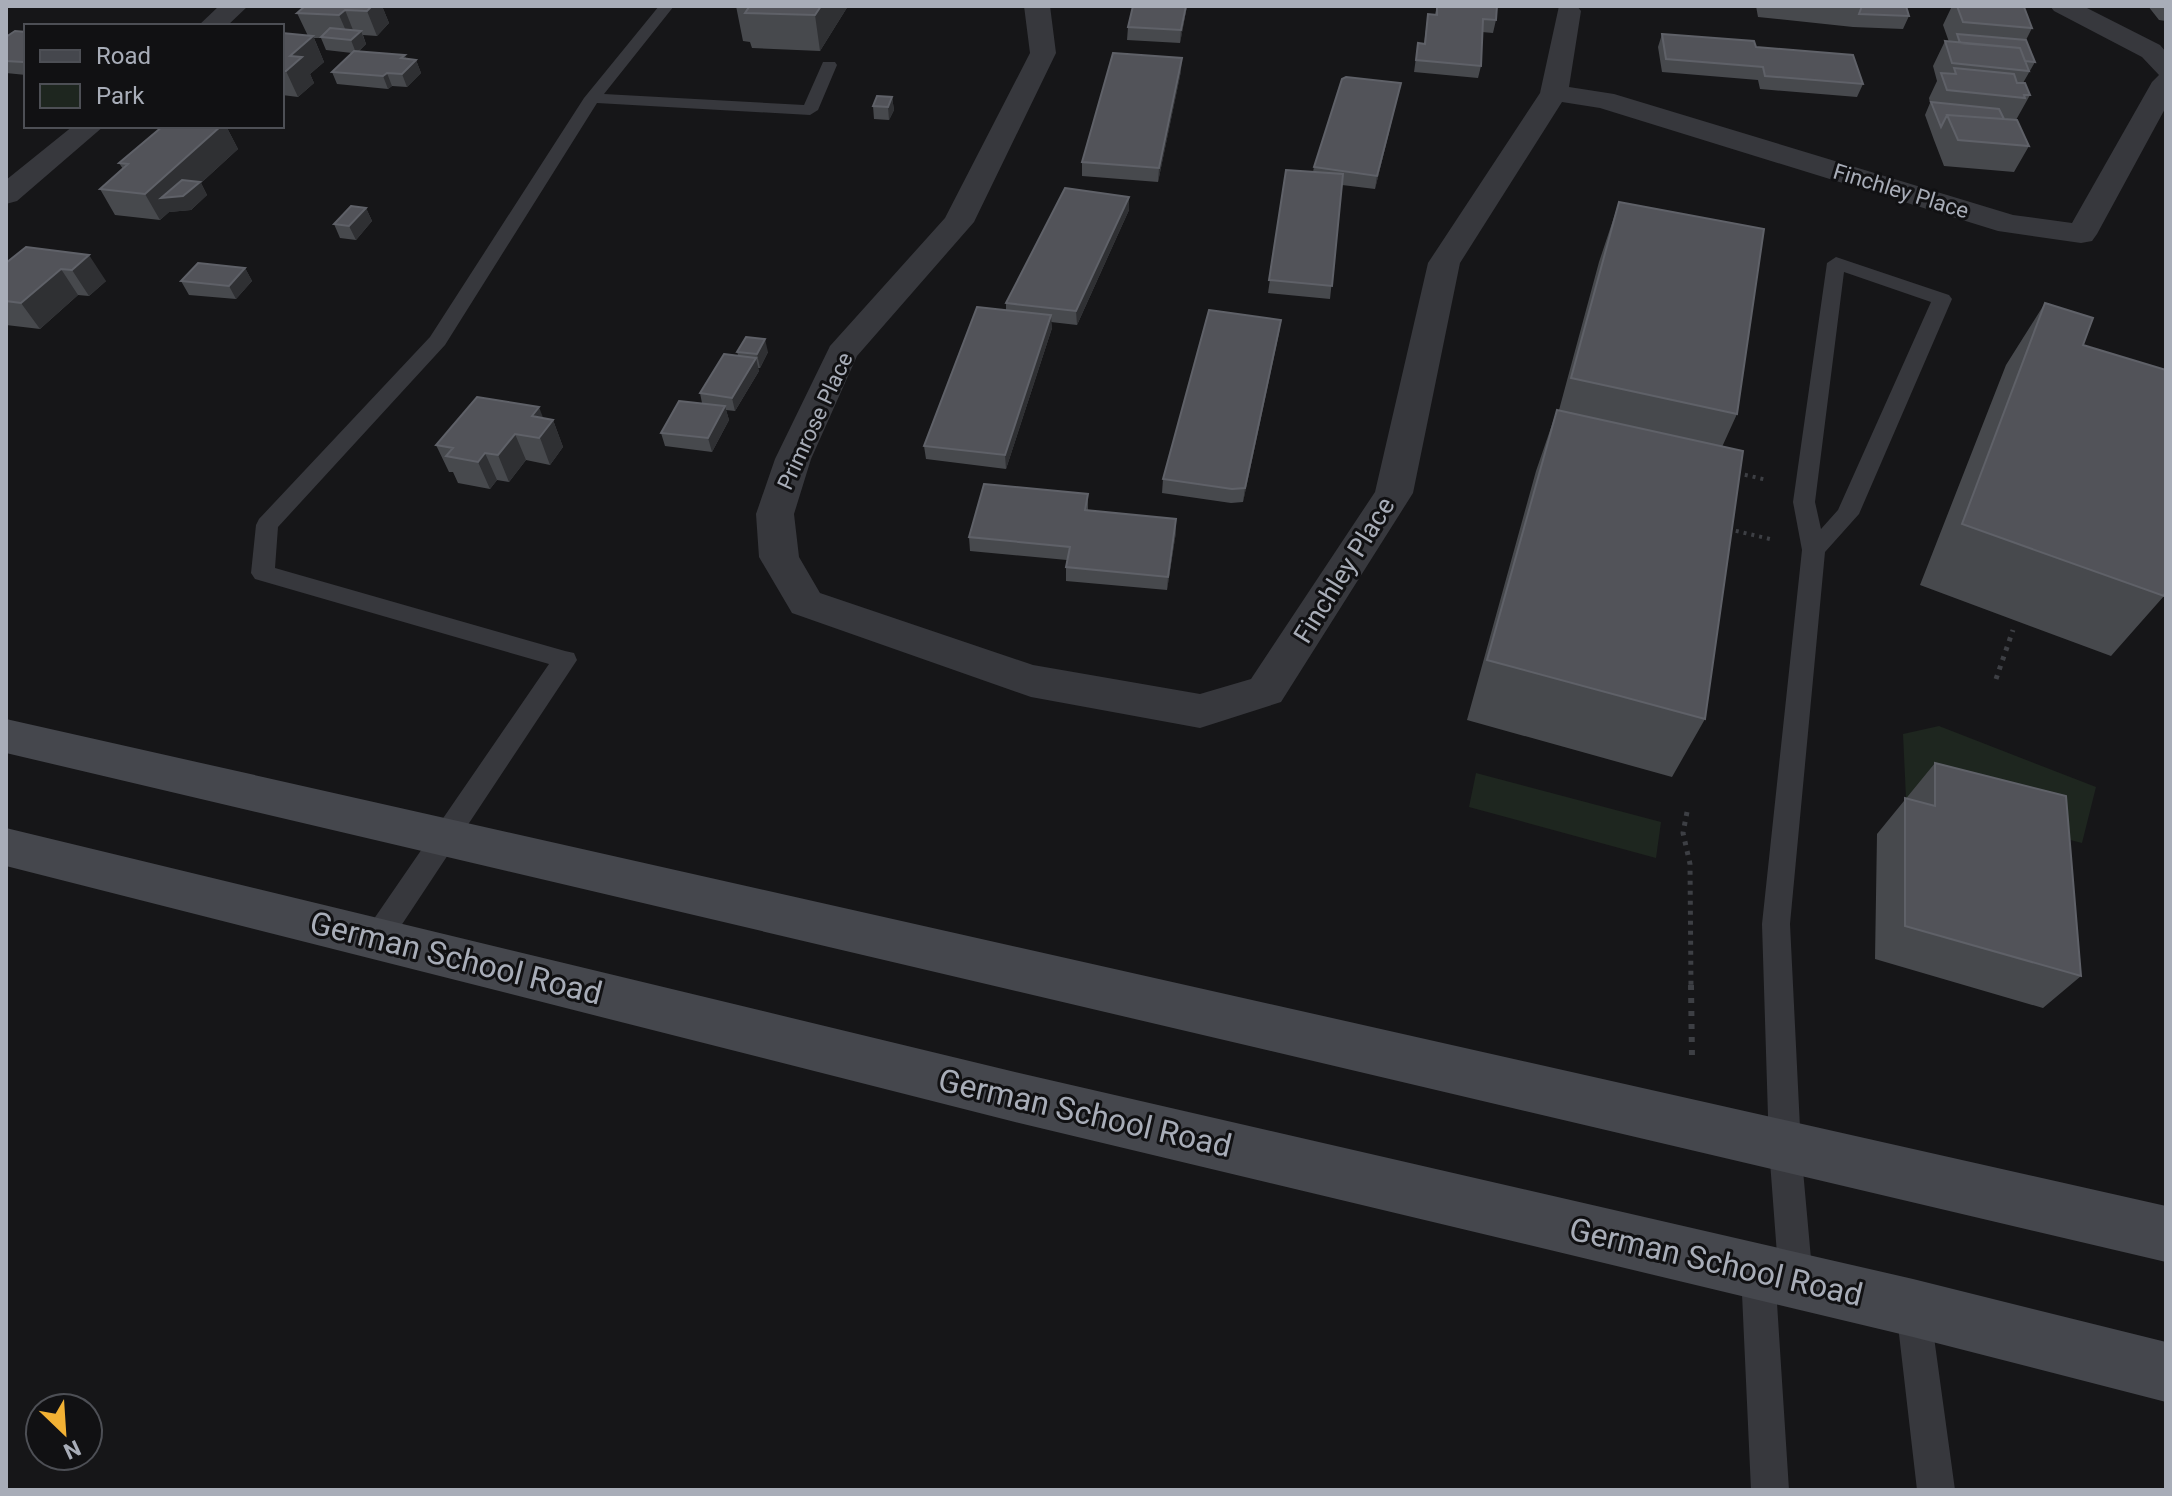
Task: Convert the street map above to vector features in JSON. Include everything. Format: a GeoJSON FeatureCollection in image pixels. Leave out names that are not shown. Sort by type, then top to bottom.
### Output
{"type":"FeatureCollection","features":[{"type":"Feature","properties":{"kind":"street"},"geometry":{"type":"LineString","coordinates":[[213,24],[235,6]]}},
{"type":"Feature","properties":{"kind":"street","name":"Primrose Place"},"geometry":{"type":"LineString","coordinates":[[1031,681],[806,603],[779,557],[775,514],[793,459],[842,353],[959,222],[1043,53],[1037,6]]}},
{"type":"Feature","properties":{"kind":"street"},"geometry":{"type":"LineString","coordinates":[[2063,6],[2151,51],[2166,69]]}},
{"type":"Feature","properties":{"kind":"street","name":"Finchley Place"},"geometry":{"type":"LineString","coordinates":[[1031,681],[1200,711],[1266,691],[1394,493],[1444,263],[1554,93],[1568,11]]}},
{"type":"Feature","properties":{"kind":"street","name":"Finchley Place"},"geometry":{"type":"LineString","coordinates":[[1554,93],[1604,100],[2009,224],[2081,234],[2166,82]]}},
{"type":"Feature","properties":{"kind":"street"},"geometry":{"type":"LineString","coordinates":[[6,195],[88,128]]}},
{"type":"Feature","properties":{"kind":"street"},"geometry":{"type":"LineString","coordinates":[[6,736],[2166,1234]]}},
{"type":"Feature","properties":{"kind":"street","name":"German School Road"},"geometry":{"type":"LineString","coordinates":[[6,847],[984,1089],[1913,1308],[2166,1372]]}},
{"type":"Feature","properties":{"kind":"lane"},"geometry":{"type":"LineString","coordinates":[[377,938],[565,660],[263,573],[267,525],[438,341],[592,98],[667,6]]}},
{"type":"Feature","properties":{"kind":"lane"},"geometry":{"type":"LineString","coordinates":[[592,98],[810,110],[829,65]]}},
{"type":"Feature","properties":{"kind":"lane"},"geometry":{"type":"LineString","coordinates":[[1770,1490],[1785,1148],[1776,924],[1814,550],[1804,502],[1836,263],[1942,299],[1848,514],[1814,550]]}},
{"type":"Feature","properties":{"kind":"lane"},"geometry":{"type":"LineString","coordinates":[[1913,1308],[1936,1490]]}},
{"type":"Feature","properties":{"kind":"path"},"geometry":{"type":"LineString","coordinates":[[1737,473],[1772,481]]}},
{"type":"Feature","properties":{"kind":"path"},"geometry":{"type":"LineString","coordinates":[[1728,529],[1775,540]]}},
{"type":"Feature","properties":{"kind":"path"},"geometry":{"type":"LineString","coordinates":[[1996,679],[2013,630]]}},
{"type":"Feature","properties":{"kind":"path"},"geometry":{"type":"LineString","coordinates":[[1687,812],[1683,833],[1690,864],[1692,1058]]}},
{"type":"Feature","properties":{"kind":"green space"},"geometry":{"type":"Polygon","coordinates":[[[1939,726],[2096,787],[2082,843],[1906,798],[1903,734],[1939,726]]]}},
{"type":"Feature","properties":{"kind":"green space"},"geometry":{"type":"Polygon","coordinates":[[[1476,773],[1661,822],[1656,858],[1469,807],[1476,773]]]}},
{"type":"Feature","properties":{"kind":"building"},"geometry":{"type":"Polygon","coordinates":[[[305,6],[372,6],[367,11],[345,10],[339,15],[297,13],[305,6]]]}},
{"type":"Feature","properties":{"kind":"building"},"geometry":{"type":"Polygon","coordinates":[[[738,6],[821,6],[815,15],[745,13],[749,7],[738,6]]]}},
{"type":"Feature","properties":{"kind":"building"},"geometry":{"type":"Polygon","coordinates":[[[1133,6],[1186,6],[1181,30],[1128,27],[1133,6]]]}},
{"type":"Feature","properties":{"kind":"building"},"geometry":{"type":"Polygon","coordinates":[[[1437,6],[1497,6],[1496,20],[1483,19],[1481,66],[1416,60],[1418,43],[1425,44],[1428,14],[1437,15],[1437,6]]]}},
{"type":"Feature","properties":{"kind":"building"},"geometry":{"type":"Polygon","coordinates":[[[1862,6],[1906,6],[1909,16],[1859,14],[1862,6]]]}},
{"type":"Feature","properties":{"kind":"building"},"geometry":{"type":"Polygon","coordinates":[[[1957,6],[2024,7],[2032,28],[1963,22],[1957,6]]]}},
{"type":"Feature","properties":{"kind":"building"},"geometry":{"type":"Polygon","coordinates":[[[330,28],[361,31],[351,40],[321,37],[330,28]]]}},
{"type":"Feature","properties":{"kind":"building"},"geometry":{"type":"Polygon","coordinates":[[[15,31],[24,32],[24,61],[6,61],[6,37],[15,31]]]}},
{"type":"Feature","properties":{"kind":"building"},"geometry":{"type":"Polygon","coordinates":[[[284,33],[313,36],[290,56],[302,57],[286,71],[284,33]]]}},
{"type":"Feature","properties":{"kind":"building"},"geometry":{"type":"Polygon","coordinates":[[[1662,34],[1754,41],[1756,47],[1853,55],[1863,84],[1765,76],[1763,67],[1666,59],[1662,34]]]}},
{"type":"Feature","properties":{"kind":"building"},"geometry":{"type":"Polygon","coordinates":[[[1957,34],[2026,40],[2035,62],[2025,61],[2020,48],[1960,43],[1957,34]]]}},
{"type":"Feature","properties":{"kind":"building"},"geometry":{"type":"Polygon","coordinates":[[[1945,41],[2020,48],[2029,71],[1952,63],[1945,41]]]}},
{"type":"Feature","properties":{"kind":"building"},"geometry":{"type":"Polygon","coordinates":[[[354,51],[405,55],[401,58],[416,60],[402,74],[387,73],[383,76],[332,72],[354,51]]]}},
{"type":"Feature","properties":{"kind":"building"},"geometry":{"type":"Polygon","coordinates":[[[1113,53],[1182,58],[1159,168],[1082,162],[1113,53]]]}},
{"type":"Feature","properties":{"kind":"building"},"geometry":{"type":"Polygon","coordinates":[[[1954,68],[2014,74],[2017,83],[2025,83],[2030,95],[2024,95],[2025,98],[1947,90],[1941,73],[1956,74],[1954,68]]]}},
{"type":"Feature","properties":{"kind":"building"},"geometry":{"type":"Polygon","coordinates":[[[1342,79],[1401,83],[1377,176],[1314,167],[1342,79]]]}},
{"type":"Feature","properties":{"kind":"building"},"geometry":{"type":"Polygon","coordinates":[[[877,96],[892,97],[888,107],[873,106],[877,96]]]}},
{"type":"Feature","properties":{"kind":"building"},"geometry":{"type":"Polygon","coordinates":[[[1931,102],[1999,109],[2004,119],[1947,115],[1941,127],[1931,102]]]}},
{"type":"Feature","properties":{"kind":"building"},"geometry":{"type":"Polygon","coordinates":[[[1947,115],[2017,120],[2029,146],[1958,140],[1947,115]]]}},
{"type":"Feature","properties":{"kind":"building"},"geometry":{"type":"Polygon","coordinates":[[[161,128],[219,128],[145,194],[100,189],[128,164],[119,163],[161,128]]]}},
{"type":"Feature","properties":{"kind":"building"},"geometry":{"type":"Polygon","coordinates":[[[1286,170],[1343,174],[1332,286],[1269,280],[1286,170]]]}},
{"type":"Feature","properties":{"kind":"building"},"geometry":{"type":"Polygon","coordinates":[[[182,180],[200,182],[183,196],[161,198],[182,180]]]}},
{"type":"Feature","properties":{"kind":"building"},"geometry":{"type":"Polygon","coordinates":[[[1065,188],[1129,197],[1076,311],[1006,303],[1065,188]]]}},
{"type":"Feature","properties":{"kind":"building"},"geometry":{"type":"Polygon","coordinates":[[[1619,202],[1764,229],[1737,414],[1571,378],[1619,202]]]}},
{"type":"Feature","properties":{"kind":"building"},"geometry":{"type":"Polygon","coordinates":[[[351,206],[366,208],[349,226],[334,224],[351,206]]]}},
{"type":"Feature","properties":{"kind":"building"},"geometry":{"type":"Polygon","coordinates":[[[26,247],[89,255],[72,270],[61,269],[21,303],[6,301],[6,263],[26,247]]]}},
{"type":"Feature","properties":{"kind":"building"},"geometry":{"type":"Polygon","coordinates":[[[198,263],[245,268],[229,286],[181,281],[198,263]]]}},
{"type":"Feature","properties":{"kind":"building"},"geometry":{"type":"Polygon","coordinates":[[[2045,303],[2093,318],[2083,345],[2166,370],[2164,596],[1962,524],[2045,303]]]}},
{"type":"Feature","properties":{"kind":"building"},"geometry":{"type":"Polygon","coordinates":[[[977,307],[1051,315],[1005,455],[924,446],[977,307]]]}},
{"type":"Feature","properties":{"kind":"building"},"geometry":{"type":"Polygon","coordinates":[[[1209,310],[1281,320],[1245,488],[1232,489],[1163,479],[1209,310]]]}},
{"type":"Feature","properties":{"kind":"building"},"geometry":{"type":"Polygon","coordinates":[[[746,337],[765,339],[757,354],[737,352],[746,337]]]}},
{"type":"Feature","properties":{"kind":"building"},"geometry":{"type":"Polygon","coordinates":[[[724,354],[756,358],[732,398],[700,393],[724,354]]]}},
{"type":"Feature","properties":{"kind":"building"},"geometry":{"type":"Polygon","coordinates":[[[477,397],[539,407],[532,416],[553,420],[539,438],[515,434],[498,455],[485,453],[478,462],[446,456],[453,448],[436,445],[477,397]]]}},
{"type":"Feature","properties":{"kind":"building"},"geometry":{"type":"Polygon","coordinates":[[[679,401],[725,406],[708,438],[661,433],[679,401]]]}},
{"type":"Feature","properties":{"kind":"building"},"geometry":{"type":"Polygon","coordinates":[[[1557,410],[1743,451],[1705,719],[1487,660],[1557,410]]]}},
{"type":"Feature","properties":{"kind":"building"},"geometry":{"type":"Polygon","coordinates":[[[984,484],[1088,494],[1085,510],[1176,519],[1168,577],[1066,567],[1070,547],[969,537],[984,484]]]}},
{"type":"Feature","properties":{"kind":"building"},"geometry":{"type":"Polygon","coordinates":[[[1935,763],[2066,796],[2081,976],[1905,926],[1905,798],[1935,806],[1935,763]]]}}]}
